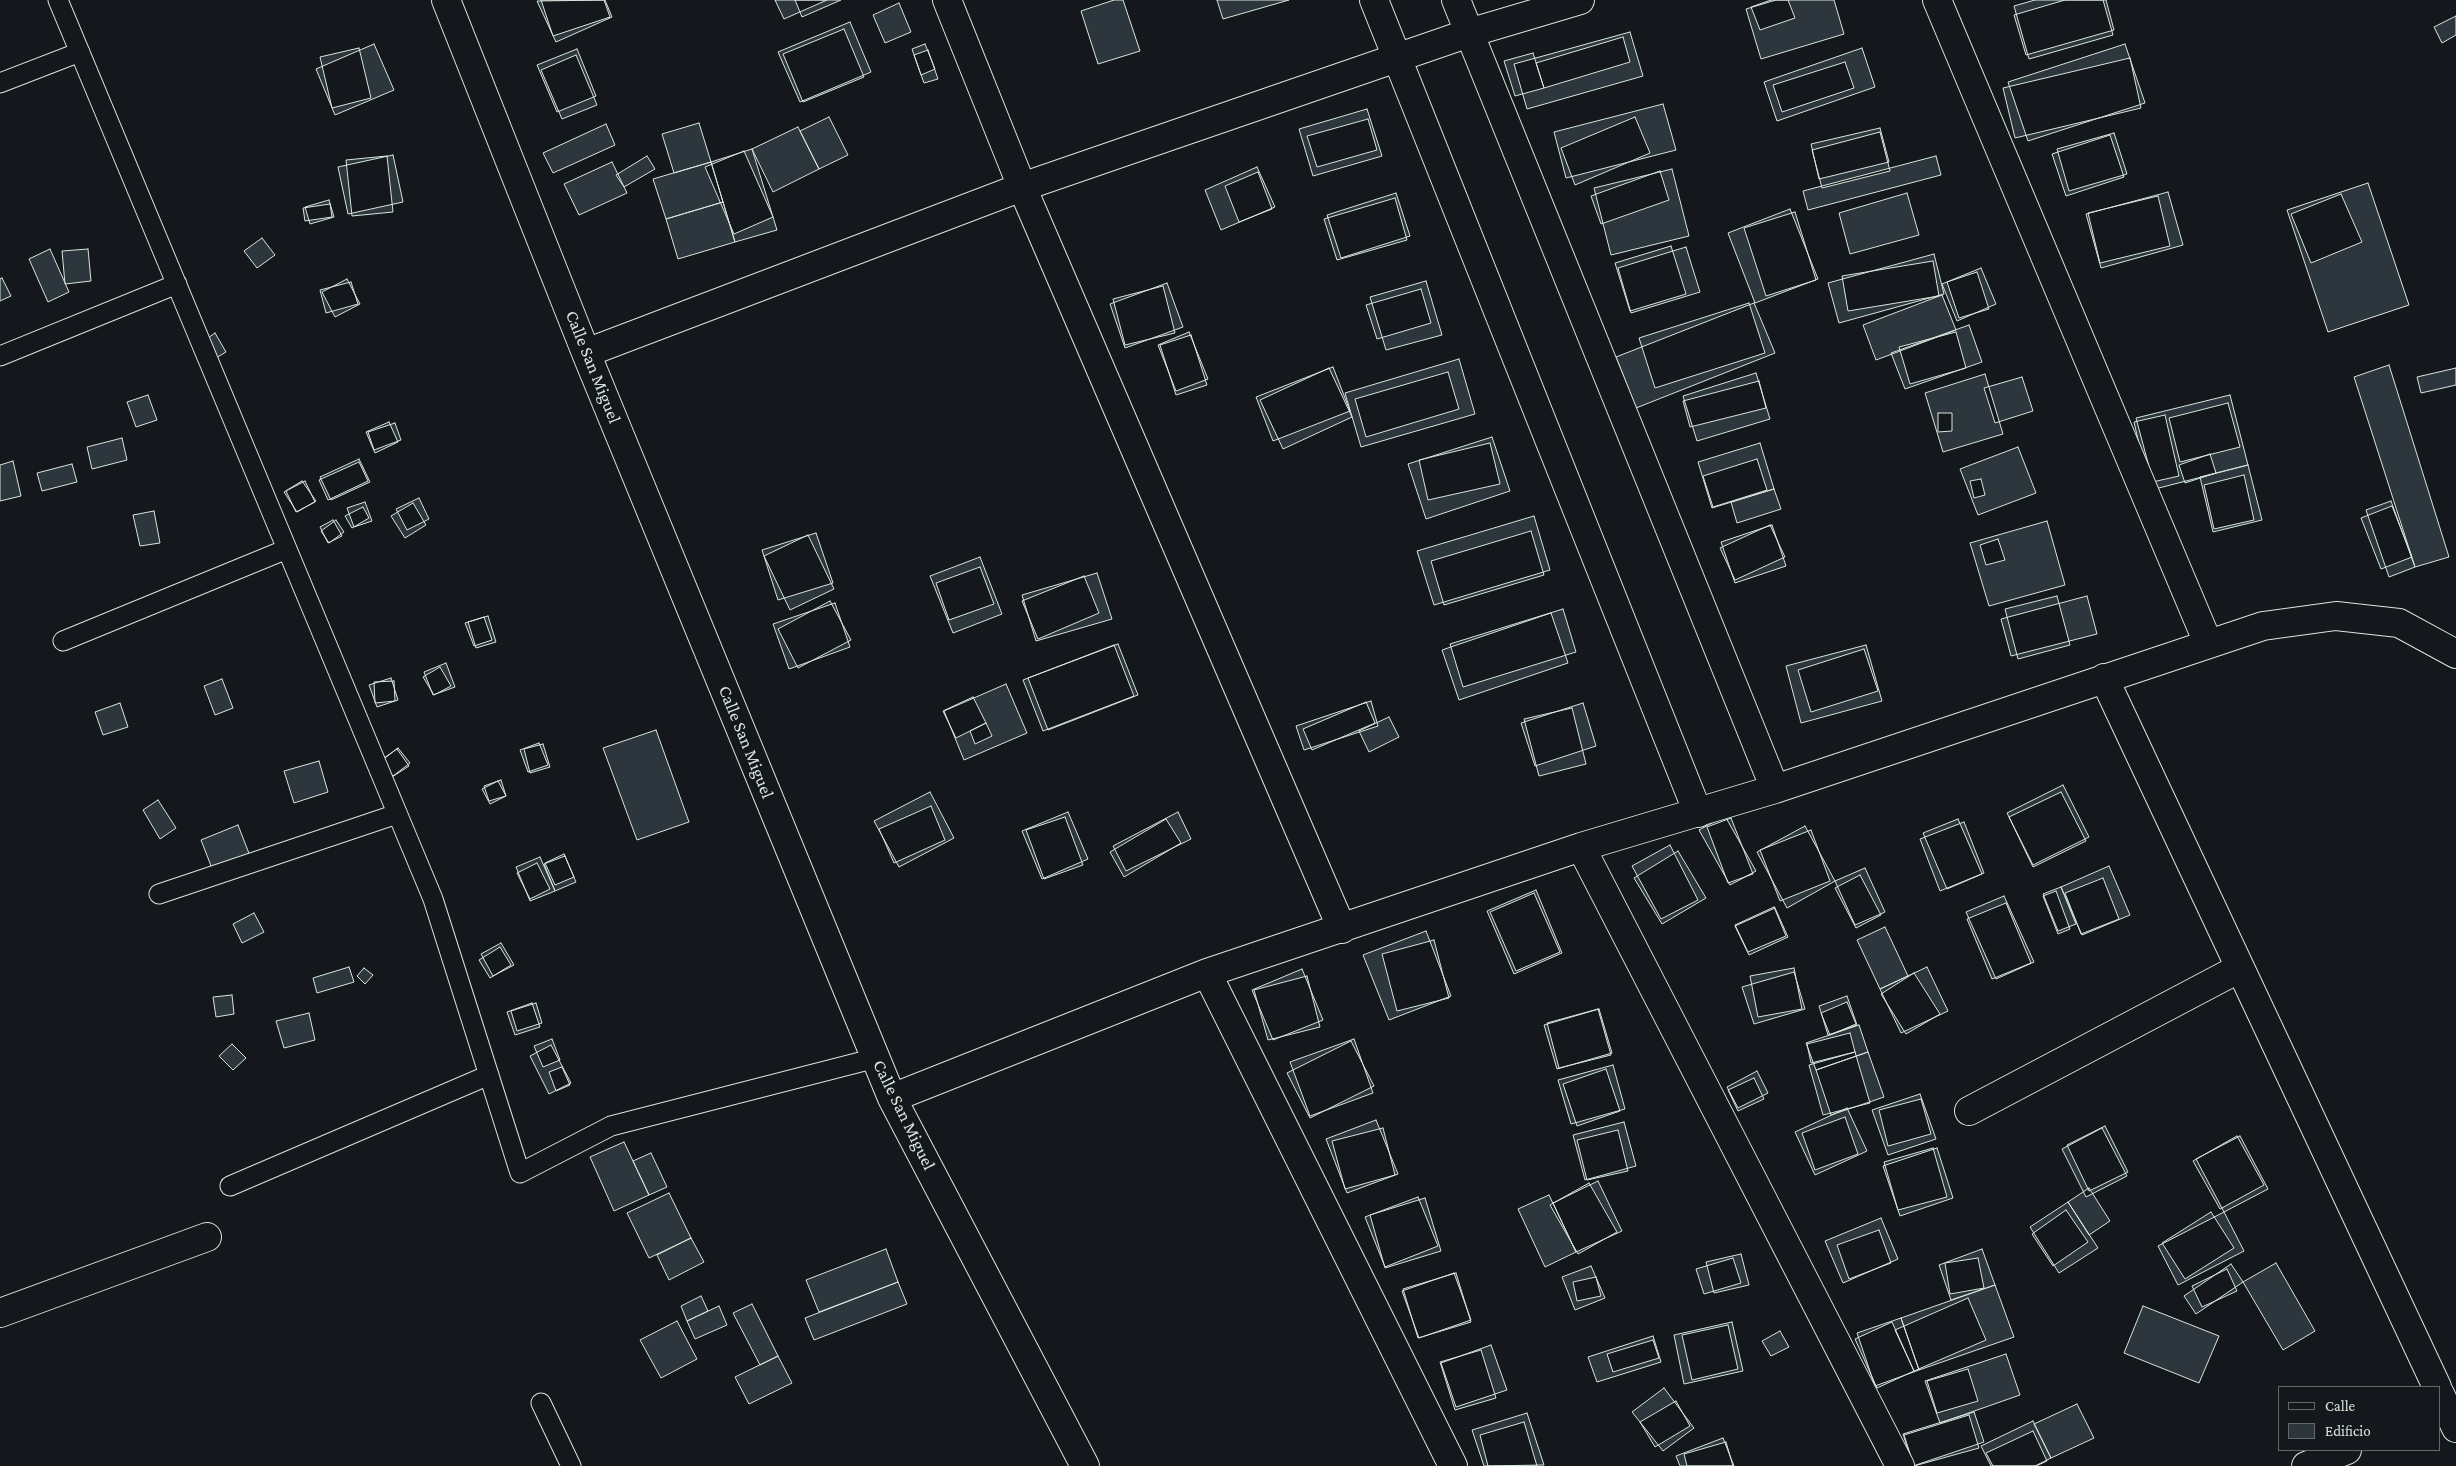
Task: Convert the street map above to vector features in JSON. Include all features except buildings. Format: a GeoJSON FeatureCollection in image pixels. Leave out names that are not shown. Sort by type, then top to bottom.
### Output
{"type":"FeatureCollection","features":[{"type":"Feature","properties":{"kind":"street","name":"Calle San Miguel"},"geometry":{"type":"LineString","coordinates":[[446,0],[586,353],[892,1098],[1085,1466]]}},
{"type":"Feature","properties":{"kind":"street"},"geometry":{"type":"LineString","coordinates":[[947,0],[1022,186],[1342,929]]}},
{"type":"Feature","properties":{"kind":"street"},"geometry":{"type":"LineString","coordinates":[[1374,0],[1698,813]]}},
{"type":"Feature","properties":{"kind":"street"},"geometry":{"type":"LineString","coordinates":[[1456,0],[1775,788]]}},
{"type":"Feature","properties":{"kind":"street"},"geometry":{"type":"LineString","coordinates":[[586,353],[1022,186],[1398,59],[1469,33],[1580,0]]}},
{"type":"Feature","properties":{"kind":"street"},"geometry":{"type":"LineString","coordinates":[[1937,0],[2208,643]]}},
{"type":"Feature","properties":{"kind":"street"},"geometry":{"type":"LineString","coordinates":[[892,1098],[1206,973],[1342,929],[1581,847],[1698,813],[2263,626],[2336,616],[2399,623],[2456,654]]}},
{"type":"Feature","properties":{"kind":"street"},"geometry":{"type":"LineString","coordinates":[[2104,678],[2435,1386]]}},
{"type":"Feature","properties":{"kind":"street"},"geometry":{"type":"LineString","coordinates":[[1581,847],[1900,1466]]}},
{"type":"Feature","properties":{"kind":"street"},"geometry":{"type":"LineString","coordinates":[[1969,1111],[2240,968]]}},
{"type":"Feature","properties":{"kind":"street"},"geometry":{"type":"LineString","coordinates":[[1206,973],[1453,1466]]}},
{"type":"Feature","properties":{"kind":"street"},"geometry":{"type":"LineString","coordinates":[[0,1312],[207,1237]]}},
{"type":"Feature","properties":{"kind":"street"},"geometry":{"type":"LineString","coordinates":[[2306,1466],[2344,1451]]}},
{"type":"Feature","properties":{"kind":"lane"},"geometry":{"type":"LineString","coordinates":[[58,0],[433,899],[520,1173],[611,1126],[876,1058]]}},
{"type":"Feature","properties":{"kind":"lane"},"geometry":{"type":"LineString","coordinates":[[0,83],[80,52]]}},
{"type":"Feature","properties":{"kind":"lane"},"geometry":{"type":"LineString","coordinates":[[0,356],[176,284]]}},
{"type":"Feature","properties":{"kind":"lane"},"geometry":{"type":"LineString","coordinates":[[63,641],[287,548]]}},
{"type":"Feature","properties":{"kind":"lane"},"geometry":{"type":"LineString","coordinates":[[159,894],[397,814]]}},
{"type":"Feature","properties":{"kind":"lane"},"geometry":{"type":"LineString","coordinates":[[230,1186],[489,1075]]}},
{"type":"Feature","properties":{"kind":"lane"},"geometry":{"type":"LineString","coordinates":[[541,1403],[571,1466]]}}]}
